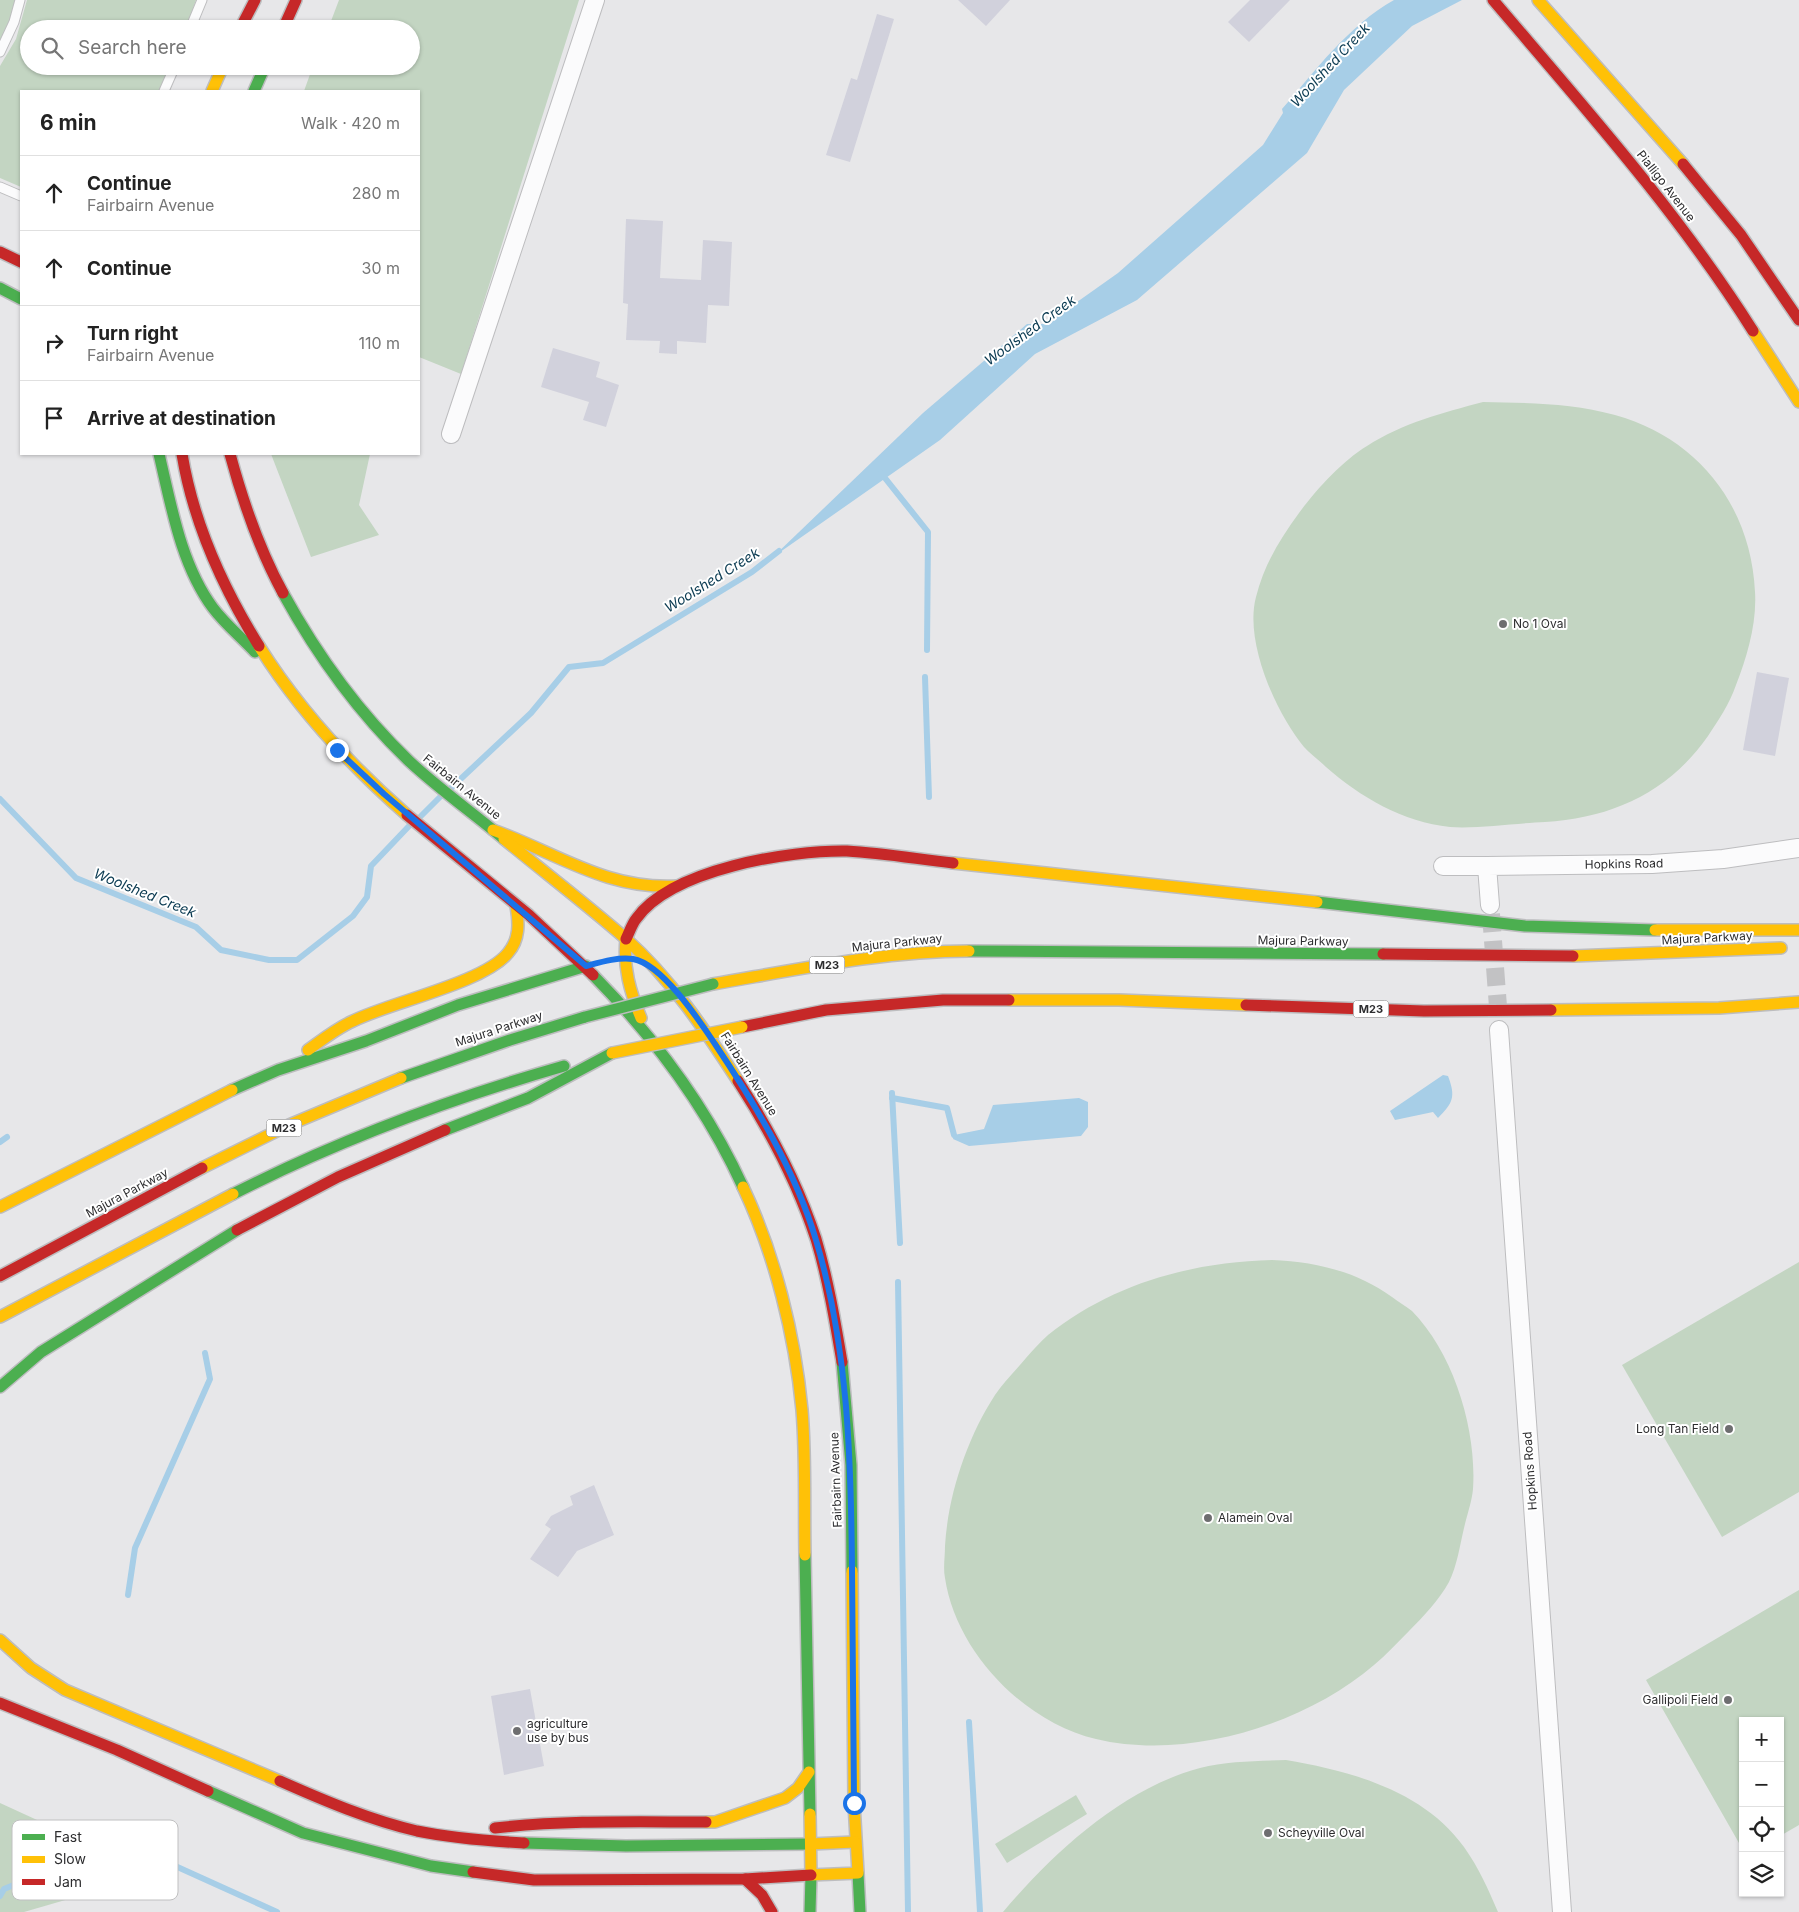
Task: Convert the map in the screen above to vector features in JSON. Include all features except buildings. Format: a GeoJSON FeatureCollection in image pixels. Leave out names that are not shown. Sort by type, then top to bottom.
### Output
{"type":"FeatureCollection","features":[{"type":"Feature","properties":{"kind":"main road"},"geometry":{"type":"LineString","coordinates":[[245,20],[255,0]]}},
{"type":"Feature","properties":{"kind":"main road"},"geometry":{"type":"LineString","coordinates":[[286,20],[296,0]]}},
{"type":"Feature","properties":{"kind":"main road","name":"Pialligo Avenue"},"geometry":{"type":"LineString","coordinates":[[1493,0],[1638,170],[1712,268],[1768,351],[1799,402]]}},
{"type":"Feature","properties":{"kind":"main road","name":"Pialligo Avenue"},"geometry":{"type":"LineString","coordinates":[[1538,0],[1720,207],[1799,320]]}},
{"type":"Feature","properties":{"kind":"main road"},"geometry":{"type":"LineString","coordinates":[[212,90],[218,75]]}},
{"type":"Feature","properties":{"kind":"main road"},"geometry":{"type":"LineString","coordinates":[[254,90],[261,75]]}},
{"type":"Feature","properties":{"kind":"main road"},"geometry":{"type":"LineString","coordinates":[[0,244],[20,248]]}},
{"type":"Feature","properties":{"kind":"main road"},"geometry":{"type":"LineString","coordinates":[[0,252],[20,262]]}},
{"type":"Feature","properties":{"kind":"main road"},"geometry":{"type":"LineString","coordinates":[[0,286],[20,292]]}},
{"type":"Feature","properties":{"kind":"main road"},"geometry":{"type":"LineString","coordinates":[[0,286],[20,297]]}},
{"type":"Feature","properties":{"kind":"main road"},"geometry":{"type":"LineString","coordinates":[[159,455],[180,533],[204,593],[219,616],[274,672]]}},
{"type":"Feature","properties":{"kind":"main road"},"geometry":{"type":"LineString","coordinates":[[182,455],[191,493],[223,583],[274,672],[299,706],[337,750],[384,794],[586,966],[651,1039],[701,1114],[740,1182],[768,1248],[786,1317],[802,1410],[810,1772],[810,1912]]}},
{"type":"Feature","properties":{"kind":"main road","name":"Fairbairn Avenue"},"geometry":{"type":"LineString","coordinates":[[230,455],[263,552],[292,612],[321,659],[353,701],[410,762],[626,939],[659,974],[704,1028],[757,1111],[804,1206],[816,1240],[833,1309],[845,1378],[851,1465],[855,1842],[860,1912]]}},
{"type":"Feature","properties":{"kind":"main road"},"geometry":{"type":"LineString","coordinates":[[489,827],[525,841],[584,869],[628,884],[651,888],[677,886]]}},
{"type":"Feature","properties":{"kind":"main road"},"geometry":{"type":"LineString","coordinates":[[651,1039],[627,980],[621,959],[626,939],[636,918],[655,901],[677,886],[712,873],[755,860],[815,852],[895,856],[1049,875],[1561,928],[1704,932],[1799,930]]}},
{"type":"Feature","properties":{"kind":"main road"},"geometry":{"type":"LineString","coordinates":[[278,1070],[352,1021],[480,973],[498,964],[508,955],[518,938],[520,920],[516,906]]}},
{"type":"Feature","properties":{"kind":"main road","name":"Majura Parkway"},"geometry":{"type":"LineString","coordinates":[[0,1276],[232,1153],[406,1075],[522,1034],[713,984],[827,965],[942,951],[1600,956],[1790,947]]}},
{"type":"Feature","properties":{"kind":"main road"},"geometry":{"type":"LineString","coordinates":[[621,959],[641,961],[659,974]]}},
{"type":"Feature","properties":{"kind":"main road"},"geometry":{"type":"LineString","coordinates":[[0,1207],[230,1091],[278,1070],[366,1041],[458,1005],[598,963]]}},
{"type":"Feature","properties":{"kind":"main road","name":"M23"},"geometry":{"type":"LineString","coordinates":[[0,1317],[178,1222],[320,1152],[456,1100],[612,1053],[826,1010],[943,1000],[1119,1000],[1424,1011],[1718,1008],[1799,1002]]}},
{"type":"Feature","properties":{"kind":"main road"},"geometry":{"type":"LineString","coordinates":[[0,1387],[40,1352],[235,1231],[365,1164],[424,1138],[528,1098],[612,1053]]}},
{"type":"Feature","properties":{"kind":"main road"},"geometry":{"type":"LineString","coordinates":[[0,1640],[26,1665],[65,1690],[312,1795],[386,1822],[441,1835],[552,1844],[811,1844],[855,1842]]}},
{"type":"Feature","properties":{"kind":"main road"},"geometry":{"type":"LineString","coordinates":[[0,1703],[117,1750],[303,1833],[362,1850],[461,1871],[534,1880],[745,1879],[858,1873]]}},
{"type":"Feature","properties":{"kind":"main road"},"geometry":{"type":"LineString","coordinates":[[441,1835],[530,1824],[715,1822],[785,1798],[798,1788],[810,1772]]}},
{"type":"Feature","properties":{"kind":"main road"},"geometry":{"type":"LineString","coordinates":[[745,1879],[762,1895],[772,1912]]}},
{"type":"Feature","properties":{"kind":"street"},"geometry":{"type":"LineString","coordinates":[[451,434],[595,0]]}},
{"type":"Feature","properties":{"kind":"street","name":"Hopkins Road"},"geometry":{"type":"LineString","coordinates":[[1443,866],[1672,863],[1723,859],[1798,848]]}},
{"type":"Feature","properties":{"kind":"street"},"geometry":{"type":"LineString","coordinates":[[1487,866],[1490,905]]}},
{"type":"Feature","properties":{"kind":"street","name":"Hopkins Road"},"geometry":{"type":"LineString","coordinates":[[1499,1030],[1562,1912]]}},
{"type":"Feature","properties":{"kind":"lane"},"geometry":{"type":"LineString","coordinates":[[0,52],[14,22],[20,0]]}},
{"type":"Feature","properties":{"kind":"lane"},"geometry":{"type":"LineString","coordinates":[[194,20],[202,0]]}},
{"type":"Feature","properties":{"kind":"lane"},"geometry":{"type":"LineString","coordinates":[[164,90],[171,75]]}},
{"type":"Feature","properties":{"kind":"lane"},"geometry":{"type":"LineString","coordinates":[[0,187],[20,196]]}},
{"type":"Feature","properties":{"kind":"green space"},"geometry":{"type":"Polygon","coordinates":[[[0,0],[16,0],[12,16],[0,40],[0,0]]]}},
{"type":"Feature","properties":{"kind":"green space"},"geometry":{"type":"Polygon","coordinates":[[[27,0],[196,0],[189,20],[21,20],[27,0]]]}},
{"type":"Feature","properties":{"kind":"green space"},"geometry":{"type":"Polygon","coordinates":[[[339,0],[579,0],[461,374],[420,357],[420,90],[304,90],[310,75],[420,75],[420,20],[331,20],[339,0]]]}},
{"type":"Feature","properties":{"kind":"green space"},"geometry":{"type":"Polygon","coordinates":[[[20,25],[20,75],[166,75],[159,90],[20,90],[20,187],[0,178],[0,66],[16,39],[20,25]]]}},
{"type":"Feature","properties":{"kind":"green space","name":"No 1 Oval"},"geometry":{"type":"Polygon","coordinates":[[[1483,402],[1549,404],[1599,411],[1645,426],[1671,440],[1695,458],[1715,480],[1731,504],[1743,531],[1751,561],[1755,592],[1753,628],[1740,674],[1720,718],[1693,756],[1657,787],[1637,799],[1593,815],[1545,822],[1485,827],[1450,827],[1416,820],[1399,814],[1353,788],[1304,747],[1293,733],[1273,696],[1259,655],[1254,635],[1253,615],[1263,574],[1285,533],[1321,486],[1358,452],[1381,438],[1423,419],[1483,402]]]}},
{"type":"Feature","properties":{"kind":"green space"},"geometry":{"type":"Polygon","coordinates":[[[271,455],[370,455],[359,505],[379,535],[311,557],[271,455]]]}},
{"type":"Feature","properties":{"kind":"green space","name":"Alamein Oval"},"geometry":{"type":"Polygon","coordinates":[[[1272,1260],[1320,1266],[1350,1274],[1378,1288],[1412,1311],[1440,1349],[1460,1394],[1467,1418],[1473,1466],[1472,1498],[1452,1576],[1445,1589],[1420,1620],[1374,1665],[1346,1686],[1314,1705],[1279,1721],[1243,1733],[1205,1741],[1168,1745],[1131,1745],[1096,1739],[1069,1730],[1044,1717],[1019,1700],[998,1680],[979,1657],[963,1632],[952,1605],[944,1570],[945,1546],[950,1507],[968,1448],[985,1412],[1002,1385],[1042,1340],[1073,1317],[1126,1289],[1154,1279],[1212,1265],[1272,1260]]]}},
{"type":"Feature","properties":{"kind":"green space","name":"Long Tan Field"},"geometry":{"type":"Polygon","coordinates":[[[1799,1262],[1799,1492],[1722,1537],[1622,1365],[1799,1262]]]}},
{"type":"Feature","properties":{"kind":"green space","name":"Gallipoli Field"},"geometry":{"type":"Polygon","coordinates":[[[1799,1590],[1799,1825],[1784,1834],[1784,1717],[1739,1717],[1739,1843],[1646,1680],[1799,1590]]]}},
{"type":"Feature","properties":{"kind":"green space","name":"Scheyville Oval"},"geometry":{"type":"Polygon","coordinates":[[[1286,1760],[1336,1770],[1360,1778],[1407,1798],[1428,1811],[1448,1828],[1464,1847],[1479,1871],[1498,1912],[1003,1912],[1044,1867],[1091,1825],[1143,1791],[1171,1778],[1200,1768],[1221,1764],[1286,1760]]]}},
{"type":"Feature","properties":{"kind":"green space"},"geometry":{"type":"Polygon","coordinates":[[[1076,1795],[1087,1814],[1007,1863],[995,1844],[1076,1795]]]}},
{"type":"Feature","properties":{"kind":"green space"},"geometry":{"type":"Polygon","coordinates":[[[0,1803],[37,1820],[12,1820],[12,1900],[65,1900],[24,1912],[0,1912],[0,1803]]]}},
{"type":"Feature","properties":{"kind":"water"},"geometry":{"type":"Polygon","coordinates":[[[1394,0],[1462,0],[1412,26],[1344,90],[1307,153],[1137,300],[1035,354],[940,440],[773,557],[923,413],[1027,324],[1046,324],[1118,273],[1263,145],[1283,113],[1282,109],[1320,64],[1362,23],[1394,0]]]}},
{"type":"Feature","properties":{"kind":"water"},"geometry":{"type":"Polygon","coordinates":[[[1443,1075],[1448,1076],[1452,1089],[1452,1099],[1438,1118],[1433,1112],[1395,1120],[1390,1111],[1443,1075]]]}},
{"type":"Feature","properties":{"kind":"water"},"geometry":{"type":"Polygon","coordinates":[[[1079,1098],[1088,1102],[1088,1127],[1081,1136],[969,1146],[953,1139],[954,1135],[984,1129],[993,1105],[1079,1098]]]}},
{"type":"Feature","properties":{"kind":"waterway"},"geometry":{"type":"LineString","coordinates":[[881,473],[928,532],[927,650]]}},
{"type":"Feature","properties":{"kind":"waterway","name":"Woolshed Creek"},"geometry":{"type":"LineString","coordinates":[[451,788],[531,713],[569,667],[603,663],[752,572],[779,551]]}},
{"type":"Feature","properties":{"kind":"waterway"},"geometry":{"type":"LineString","coordinates":[[925,677],[929,797]]}},
{"type":"Feature","properties":{"kind":"waterway","name":"Woolshed Creek"},"geometry":{"type":"LineString","coordinates":[[420,817],[441,796]]}},
{"type":"Feature","properties":{"kind":"waterway","name":"Woolshed Creek"},"geometry":{"type":"LineString","coordinates":[[0,799],[76,878],[196,927],[221,950],[269,960],[297,960],[353,916],[367,897],[371,866],[410,825]]}},
{"type":"Feature","properties":{"kind":"waterway"},"geometry":{"type":"LineString","coordinates":[[892,1093],[900,1243]]}},
{"type":"Feature","properties":{"kind":"waterway"},"geometry":{"type":"LineString","coordinates":[[892,1098],[947,1108],[954,1135]]}},
{"type":"Feature","properties":{"kind":"waterway"},"geometry":{"type":"LineString","coordinates":[[0,1142],[7,1137]]}},
{"type":"Feature","properties":{"kind":"waterway"},"geometry":{"type":"LineString","coordinates":[[898,1282],[908,1912]]}},
{"type":"Feature","properties":{"kind":"waterway"},"geometry":{"type":"LineString","coordinates":[[128,1595],[135,1548],[210,1379],[205,1353]]}},
{"type":"Feature","properties":{"kind":"waterway"},"geometry":{"type":"LineString","coordinates":[[969,1722],[980,1912]]}},
{"type":"Feature","properties":{"kind":"waterway"},"geometry":{"type":"LineString","coordinates":[[178,1867],[277,1912]]}},
{"type":"Feature","properties":{"kind":"waterway"},"geometry":{"type":"LineString","coordinates":[[0,1896],[4,1889],[12,1886]]}},
{"type":"Feature","properties":{"kind":"tunnel"},"geometry":{"type":"LineString","coordinates":[[1491,914],[1499,1020]]}},
{"type":"Feature","properties":{"kind":"traffic: fast"},"geometry":{"type":"LineString","coordinates":[[254,90],[261,75]]}},
{"type":"Feature","properties":{"kind":"traffic: fast"},"geometry":{"type":"LineString","coordinates":[[0,288],[20,298]]}},
{"type":"Feature","properties":{"kind":"traffic: fast"},"geometry":{"type":"LineString","coordinates":[[159,455],[178,534],[193,573],[213,608],[255,652]]}},
{"type":"Feature","properties":{"kind":"traffic: fast"},"geometry":{"type":"LineString","coordinates":[[283,593],[325,661],[373,723],[420,771],[504,839]]}},
{"type":"Feature","properties":{"kind":"traffic: fast"},"geometry":{"type":"LineString","coordinates":[[1317,902],[1525,926],[1655,930]]}},
{"type":"Feature","properties":{"kind":"traffic: fast"},"geometry":{"type":"LineString","coordinates":[[969,951],[1383,954]]}},
{"type":"Feature","properties":{"kind":"traffic: fast"},"geometry":{"type":"LineString","coordinates":[[232,1090],[278,1070],[366,1041],[458,1005],[586,966]]}},
{"type":"Feature","properties":{"kind":"traffic: fast"},"geometry":{"type":"LineString","coordinates":[[593,975],[637,1023],[677,1074],[713,1129],[743,1187]]}},
{"type":"Feature","properties":{"kind":"traffic: fast"},"geometry":{"type":"LineString","coordinates":[[585,1017],[713,984]]}},
{"type":"Feature","properties":{"kind":"traffic: fast"},"geometry":{"type":"LineString","coordinates":[[401,1078],[510,1040],[585,1017]]}},
{"type":"Feature","properties":{"kind":"traffic: fast"},"geometry":{"type":"LineString","coordinates":[[445,1130],[528,1098],[612,1053]]}},
{"type":"Feature","properties":{"kind":"traffic: fast"},"geometry":{"type":"LineString","coordinates":[[233,1194],[313,1156],[395,1122],[479,1092],[564,1066]]}},
{"type":"Feature","properties":{"kind":"traffic: fast"},"geometry":{"type":"LineString","coordinates":[[0,1387],[41,1352],[237,1230]]}},
{"type":"Feature","properties":{"kind":"traffic: fast"},"geometry":{"type":"LineString","coordinates":[[842,1362],[851,1465],[852,1571]]}},
{"type":"Feature","properties":{"kind":"traffic: fast"},"geometry":{"type":"LineString","coordinates":[[805,1555],[810,1814]]}},
{"type":"Feature","properties":{"kind":"traffic: fast"},"geometry":{"type":"LineString","coordinates":[[208,1791],[303,1833],[431,1866],[473,1872]]}},
{"type":"Feature","properties":{"kind":"traffic: fast"},"geometry":{"type":"LineString","coordinates":[[524,1843],[626,1846],[811,1844]]}},
{"type":"Feature","properties":{"kind":"traffic: fast"},"geometry":{"type":"LineString","coordinates":[[858,1873],[860,1912]]}},
{"type":"Feature","properties":{"kind":"traffic: fast"},"geometry":{"type":"LineString","coordinates":[[810,1912],[811,1875]]}},
{"type":"Feature","properties":{"kind":"traffic: slow"},"geometry":{"type":"LineString","coordinates":[[1538,0],[1683,164]]}},
{"type":"Feature","properties":{"kind":"traffic: slow"},"geometry":{"type":"LineString","coordinates":[[212,90],[219,75]]}},
{"type":"Feature","properties":{"kind":"traffic: slow"},"geometry":{"type":"LineString","coordinates":[[1753,331],[1799,402]]}},
{"type":"Feature","properties":{"kind":"traffic: slow"},"geometry":{"type":"LineString","coordinates":[[259,646],[291,692],[327,736],[365,776],[407,815]]}},
{"type":"Feature","properties":{"kind":"traffic: slow"},"geometry":{"type":"LineString","coordinates":[[493,830],[604,876],[651,886],[677,886]]}},
{"type":"Feature","properties":{"kind":"traffic: slow"},"geometry":{"type":"LineString","coordinates":[[504,839],[642,954],[686,1006],[738,1081]]}},
{"type":"Feature","properties":{"kind":"traffic: slow"},"geometry":{"type":"LineString","coordinates":[[953,863],[1317,902]]}},
{"type":"Feature","properties":{"kind":"traffic: slow"},"geometry":{"type":"LineString","coordinates":[[308,1050],[353,1021],[458,983],[496,964],[508,953],[515,942],[518,925],[516,906]]}},
{"type":"Feature","properties":{"kind":"traffic: slow"},"geometry":{"type":"LineString","coordinates":[[1655,930],[1799,930]]}},
{"type":"Feature","properties":{"kind":"traffic: slow"},"geometry":{"type":"LineString","coordinates":[[626,939],[628,979],[641,1018]]}},
{"type":"Feature","properties":{"kind":"traffic: slow"},"geometry":{"type":"LineString","coordinates":[[1573,956],[1781,948]]}},
{"type":"Feature","properties":{"kind":"traffic: slow"},"geometry":{"type":"LineString","coordinates":[[713,984],[808,967],[873,958],[905,954],[969,951]]}},
{"type":"Feature","properties":{"kind":"traffic: slow"},"geometry":{"type":"LineString","coordinates":[[1009,1000],[1119,1000],[1246,1005]]}},
{"type":"Feature","properties":{"kind":"traffic: slow"},"geometry":{"type":"LineString","coordinates":[[1551,1010],[1719,1008],[1799,1002]]}},
{"type":"Feature","properties":{"kind":"traffic: slow"},"geometry":{"type":"LineString","coordinates":[[612,1053],[742,1027]]}},
{"type":"Feature","properties":{"kind":"traffic: slow"},"geometry":{"type":"LineString","coordinates":[[202,1168],[289,1125],[401,1078]]}},
{"type":"Feature","properties":{"kind":"traffic: slow"},"geometry":{"type":"LineString","coordinates":[[0,1207],[232,1090]]}},
{"type":"Feature","properties":{"kind":"traffic: slow"},"geometry":{"type":"LineString","coordinates":[[743,1187],[765,1240],[774,1268],[789,1324],[799,1382],[803,1428],[805,1555]]}},
{"type":"Feature","properties":{"kind":"traffic: slow"},"geometry":{"type":"LineString","coordinates":[[0,1317],[233,1194]]}},
{"type":"Feature","properties":{"kind":"traffic: slow"},"geometry":{"type":"LineString","coordinates":[[810,1814],[811,1875],[858,1873],[854,1803],[852,1571]]}},
{"type":"Feature","properties":{"kind":"traffic: slow"},"geometry":{"type":"LineString","coordinates":[[0,1640],[31,1668],[65,1690],[280,1781]]}},
{"type":"Feature","properties":{"kind":"traffic: slow"},"geometry":{"type":"LineString","coordinates":[[706,1822],[715,1822],[785,1798],[798,1788],[809,1772]]}},
{"type":"Feature","properties":{"kind":"traffic: slow"},"geometry":{"type":"LineString","coordinates":[[811,1844],[855,1842]]}},
{"type":"Feature","properties":{"kind":"traffic: jam"},"geometry":{"type":"LineString","coordinates":[[245,20],[255,0]]}},
{"type":"Feature","properties":{"kind":"traffic: jam"},"geometry":{"type":"LineString","coordinates":[[287,20],[296,0]]}},
{"type":"Feature","properties":{"kind":"traffic: jam"},"geometry":{"type":"LineString","coordinates":[[1493,0],[1662,202],[1694,244],[1753,331]]}},
{"type":"Feature","properties":{"kind":"traffic: jam"},"geometry":{"type":"LineString","coordinates":[[1683,164],[1741,235],[1799,320]]}},
{"type":"Feature","properties":{"kind":"traffic: jam"},"geometry":{"type":"LineString","coordinates":[[0,252],[20,262]]}},
{"type":"Feature","properties":{"kind":"traffic: jam"},"geometry":{"type":"LineString","coordinates":[[182,455],[194,504],[211,553],[233,601],[259,646]]}},
{"type":"Feature","properties":{"kind":"traffic: jam"},"geometry":{"type":"LineString","coordinates":[[230,455],[252,525],[283,593]]}},
{"type":"Feature","properties":{"kind":"traffic: jam"},"geometry":{"type":"LineString","coordinates":[[407,815],[529,915],[593,975]]}},
{"type":"Feature","properties":{"kind":"traffic: jam"},"geometry":{"type":"LineString","coordinates":[[626,939],[636,919],[653,902],[676,887],[703,875],[733,866],[795,854],[847,851],[953,863]]}},
{"type":"Feature","properties":{"kind":"traffic: jam"},"geometry":{"type":"LineString","coordinates":[[1383,954],[1573,956]]}},
{"type":"Feature","properties":{"kind":"traffic: jam"},"geometry":{"type":"LineString","coordinates":[[742,1027],[826,1010],[943,1000],[1009,1000]]}},
{"type":"Feature","properties":{"kind":"traffic: jam"},"geometry":{"type":"LineString","coordinates":[[1246,1005],[1424,1011],[1551,1010]]}},
{"type":"Feature","properties":{"kind":"traffic: jam"},"geometry":{"type":"LineString","coordinates":[[738,1081],[782,1157],[809,1218],[824,1269],[842,1362]]}},
{"type":"Feature","properties":{"kind":"traffic: jam"},"geometry":{"type":"LineString","coordinates":[[237,1230],[338,1177],[445,1130]]}},
{"type":"Feature","properties":{"kind":"traffic: jam"},"geometry":{"type":"LineString","coordinates":[[0,1276],[202,1168]]}},
{"type":"Feature","properties":{"kind":"traffic: jam"},"geometry":{"type":"LineString","coordinates":[[0,1703],[117,1750],[208,1791]]}},
{"type":"Feature","properties":{"kind":"traffic: jam"},"geometry":{"type":"LineString","coordinates":[[280,1781],[348,1809],[417,1831],[470,1839],[524,1843]]}},
{"type":"Feature","properties":{"kind":"traffic: jam"},"geometry":{"type":"LineString","coordinates":[[495,1828],[574,1823],[706,1822]]}},
{"type":"Feature","properties":{"kind":"traffic: jam"},"geometry":{"type":"LineString","coordinates":[[473,1872],[534,1880],[745,1879],[811,1875]]}},
{"type":"Feature","properties":{"kind":"traffic: jam"},"geometry":{"type":"LineString","coordinates":[[745,1879],[762,1895],[772,1912]]}},
{"type":"Feature","properties":{"kind":"place","name":"No 1 Oval"},"geometry":{"type":"Point","coordinates":[1503,624]}},
{"type":"Feature","properties":{"kind":"place","name":"Long Tan Field"},"geometry":{"type":"Point","coordinates":[1729,1429]}},
{"type":"Feature","properties":{"kind":"place","name":"Alamein Oval"},"geometry":{"type":"Point","coordinates":[1208,1518]}},
{"type":"Feature","properties":{"kind":"place","name":"Gallipoli Field"},"geometry":{"type":"Point","coordinates":[1728,1700]}},
{"type":"Feature","properties":{"kind":"place","name":"agriculture use by bus"},"geometry":{"type":"Point","coordinates":[517,1731]}},
{"type":"Feature","properties":{"kind":"place","name":"Scheyville Oval"},"geometry":{"type":"Point","coordinates":[1268,1833]}},
{"type":"Feature","properties":{"kind":"route"},"geometry":{"type":"LineString","coordinates":[[337,750],[384,794],[586,966],[624,958],[648,964],[680,997],[704,1028],[757,1111],[776,1147],[804,1206],[816,1240],[833,1309],[845,1378],[851,1465],[854,1803]]}}]}
